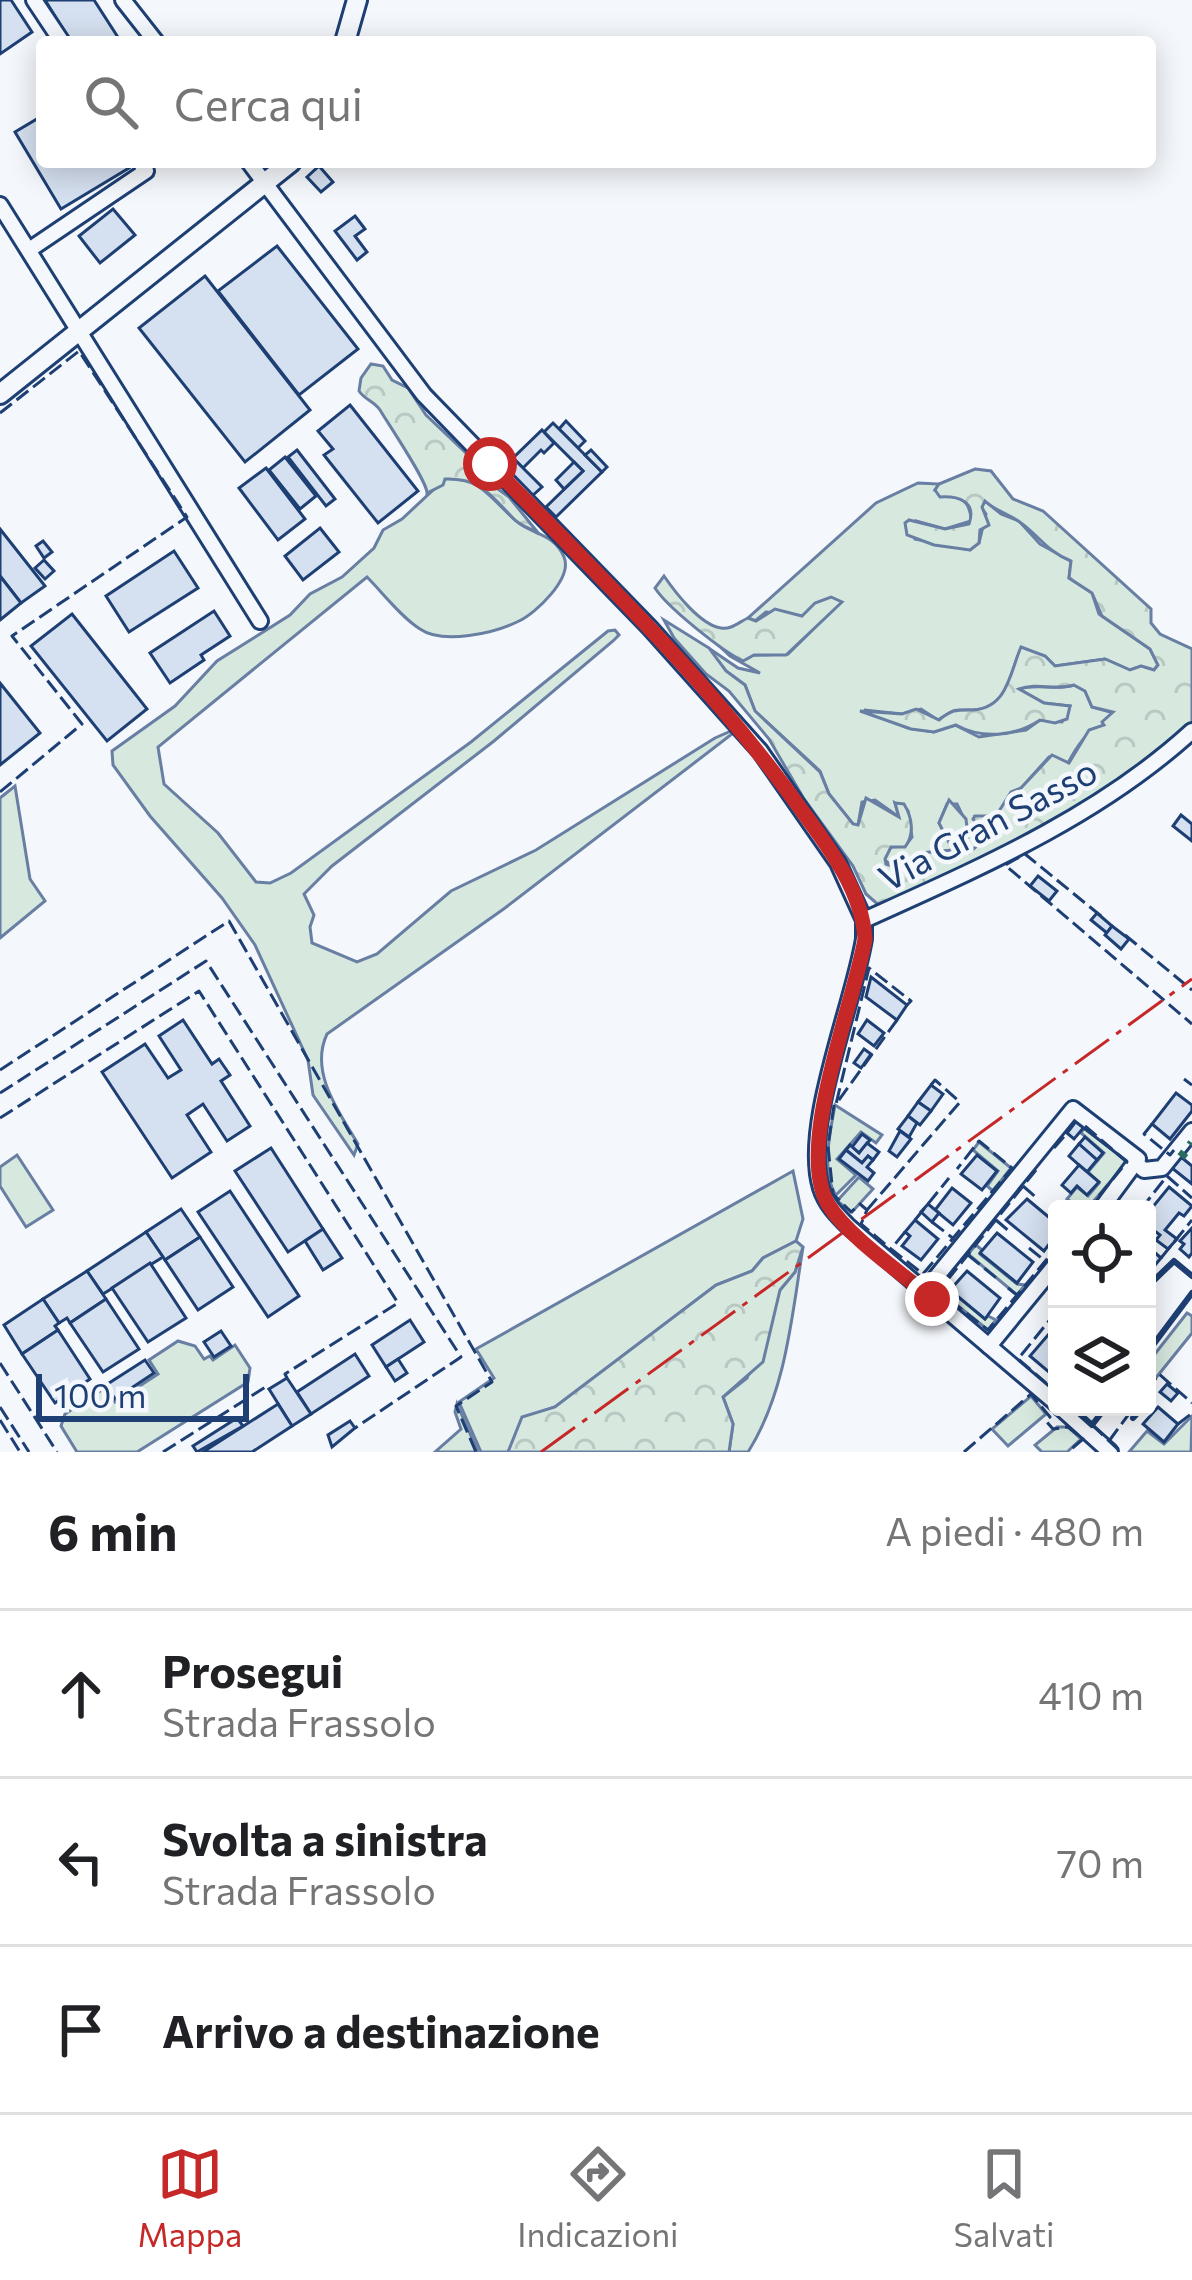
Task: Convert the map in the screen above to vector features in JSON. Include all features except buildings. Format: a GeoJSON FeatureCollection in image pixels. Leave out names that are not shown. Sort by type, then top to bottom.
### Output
{"type":"FeatureCollection","features":[{"type":"Feature","properties":{"kind":"street"},"geometry":{"type":"LineString","coordinates":[[34,0],[58,36]]}},
{"type":"Feature","properties":{"kind":"street"},"geometry":{"type":"LineString","coordinates":[[123,0],[151,36]]}},
{"type":"Feature","properties":{"kind":"street"},"geometry":{"type":"LineString","coordinates":[[347,36],[358,0]]}},
{"type":"Feature","properties":{"kind":"street"},"geometry":{"type":"LineString","coordinates":[[29,250],[146,171],[144,168]]}},
{"type":"Feature","properties":{"kind":"street"},"geometry":{"type":"LineString","coordinates":[[254,168],[424,394],[679,658],[760,751],[838,863],[864,920],[860,964],[821,1117],[818,1171],[827,1202],[836,1215],[1048,1397]]}},
{"type":"Feature","properties":{"kind":"street"},"geometry":{"type":"LineString","coordinates":[[0,394],[284,168]]}},
{"type":"Feature","properties":{"kind":"street"},"geometry":{"type":"LineString","coordinates":[[0,205],[260,621]]}},
{"type":"Feature","properties":{"kind":"street","name":"Via Gran Sasso"},"geometry":{"type":"LineString","coordinates":[[864,920],[969,873],[1072,818],[1192,730]]}},
{"type":"Feature","properties":{"kind":"street"},"geometry":{"type":"LineString","coordinates":[[924,1292],[1073,1109],[1138,1159],[1108,1200]]}},
{"type":"Feature","properties":{"kind":"street"},"geometry":{"type":"LineString","coordinates":[[1137,1164],[1144,1170],[1162,1168],[1192,1131]]}},
{"type":"Feature","properties":{"kind":"street"},"geometry":{"type":"LineString","coordinates":[[989,1346],[1048,1274]]}},
{"type":"Feature","properties":{"kind":"street"},"geometry":{"type":"LineString","coordinates":[[1070,1416],[1110,1452]]}},
{"type":"Feature","properties":{"kind":"green space"},"geometry":{"type":"Polygon","coordinates":[[[371,364],[383,366],[392,380],[408,388],[426,415],[467,454],[480,476],[509,497],[539,534],[517,522],[484,489],[467,481],[445,479],[427,493],[380,410],[359,391],[371,364]]]}},
{"type":"Feature","properties":{"kind":"green space"},"geometry":{"type":"Polygon","coordinates":[[[975,469],[991,471],[1013,499],[1043,511],[1151,609],[1151,623],[1160,634],[1192,649],[1192,725],[1067,818],[882,908],[866,894],[853,866],[804,799],[769,739],[729,691],[706,674],[674,638],[664,620],[709,648],[726,671],[745,685],[755,711],[820,772],[829,794],[853,824],[858,825],[866,798],[899,817],[895,803],[904,804],[910,837],[905,847],[891,847],[886,864],[898,868],[921,853],[953,850],[939,823],[949,800],[966,819],[968,837],[962,846],[969,853],[986,838],[975,816],[996,816],[1011,792],[1021,788],[1052,755],[1069,763],[1089,730],[1104,725],[1113,712],[1092,707],[1085,691],[1074,685],[1019,689],[1044,703],[1070,706],[1067,719],[1040,720],[998,734],[976,733],[956,725],[934,732],[911,729],[860,711],[902,714],[916,709],[939,720],[955,711],[985,708],[1001,696],[1021,647],[1045,656],[1055,666],[1105,659],[1130,670],[1141,666],[1154,670],[1158,665],[1150,649],[1102,616],[1092,593],[1069,578],[1071,561],[985,501],[982,507],[989,525],[980,530],[979,543],[970,550],[907,535],[909,520],[945,529],[969,524],[968,505],[940,497],[935,490],[975,469]]]}},
{"type":"Feature","properties":{"kind":"green space"},"geometry":{"type":"Polygon","coordinates":[[[459,476],[483,490],[522,526],[560,549],[563,575],[534,611],[497,630],[469,636],[430,634],[413,624],[367,577],[158,747],[164,784],[218,833],[256,882],[270,883],[291,873],[471,742],[608,631],[619,635],[494,741],[332,866],[304,894],[314,915],[312,943],[357,962],[377,954],[451,891],[536,850],[715,738],[732,734],[505,908],[327,1034],[322,1048],[324,1077],[358,1144],[354,1155],[313,1095],[308,1060],[255,945],[222,898],[150,816],[113,765],[112,751],[175,706],[217,661],[290,615],[310,594],[342,577],[374,548],[383,530],[445,479],[459,476]]]}},
{"type":"Feature","properties":{"kind":"green space"},"geometry":{"type":"Polygon","coordinates":[[[918,483],[939,484],[935,490],[960,498],[971,521],[945,529],[916,521],[915,539],[970,550],[979,543],[985,501],[1019,521],[1040,544],[1071,561],[1069,578],[1092,593],[1099,614],[1150,649],[1158,665],[1154,670],[1141,666],[1130,670],[1105,659],[1055,666],[1045,656],[1021,648],[1006,688],[985,708],[954,710],[938,720],[921,709],[902,714],[864,710],[908,728],[934,732],[955,725],[979,737],[1026,730],[1040,720],[1062,722],[1070,706],[1044,703],[1019,689],[1074,685],[1085,691],[1092,707],[1114,713],[1083,740],[1068,763],[1049,757],[996,816],[975,817],[986,839],[972,851],[963,848],[966,826],[957,804],[947,804],[939,823],[953,850],[921,853],[894,868],[884,859],[891,847],[905,846],[912,837],[908,811],[895,803],[899,817],[875,800],[862,802],[858,825],[853,824],[829,794],[820,771],[755,711],[745,685],[707,647],[738,668],[760,673],[730,656],[714,641],[732,656],[788,654],[840,603],[802,616],[766,612],[755,621],[748,618],[876,503],[918,483]]]}},
{"type":"Feature","properties":{"kind":"green space"},"geometry":{"type":"Polygon","coordinates":[[[664,576],[697,614],[721,628],[748,618],[756,621],[775,609],[802,616],[815,603],[831,597],[842,602],[786,655],[754,655],[743,661],[661,596],[655,588],[664,576]]]}},
{"type":"Feature","properties":{"kind":"green space"},"geometry":{"type":"Polygon","coordinates":[[[15,786],[30,879],[45,901],[0,938],[0,798],[15,786]]]}},
{"type":"Feature","properties":{"kind":"green space"},"geometry":{"type":"Polygon","coordinates":[[[835,1105],[882,1135],[876,1143],[861,1132],[837,1159],[856,1175],[836,1195],[828,1164],[835,1105]]]}},
{"type":"Feature","properties":{"kind":"green space"},"geometry":{"type":"Polygon","coordinates":[[[1085,1127],[1127,1162],[1095,1200],[1067,1199],[1077,1187],[1088,1196],[1099,1183],[1088,1172],[1104,1153],[1081,1133],[1085,1127]]]}},
{"type":"Feature","properties":{"kind":"green space"},"geometry":{"type":"Polygon","coordinates":[[[979,1142],[1011,1168],[993,1191],[987,1186],[998,1171],[973,1150],[979,1142]]]}},
{"type":"Feature","properties":{"kind":"green space"},"geometry":{"type":"Polygon","coordinates":[[[17,1155],[53,1210],[26,1227],[0,1186],[0,1167],[17,1155]]]}},
{"type":"Feature","properties":{"kind":"green space"},"geometry":{"type":"Polygon","coordinates":[[[793,1171],[803,1219],[796,1241],[763,1258],[752,1271],[716,1285],[555,1407],[529,1419],[508,1452],[481,1452],[459,1402],[494,1378],[476,1349],[793,1171]]]}},
{"type":"Feature","properties":{"kind":"green space"},"geometry":{"type":"Polygon","coordinates":[[[859,1177],[873,1189],[852,1212],[837,1201],[859,1177]]]}},
{"type":"Feature","properties":{"kind":"green space"},"geometry":{"type":"Polygon","coordinates":[[[796,1241],[803,1247],[795,1272],[780,1290],[763,1362],[723,1397],[733,1424],[729,1452],[508,1452],[522,1417],[555,1407],[716,1285],[752,1271],[763,1258],[796,1241]]]}},
{"type":"Feature","properties":{"kind":"green space"},"geometry":{"type":"Polygon","coordinates":[[[976,1245],[980,1254],[1017,1284],[1025,1285],[1017,1295],[968,1254],[976,1245]]]}},
{"type":"Feature","properties":{"kind":"green space"},"geometry":{"type":"Polygon","coordinates":[[[803,1247],[786,1352],[771,1404],[748,1452],[729,1452],[733,1424],[723,1397],[747,1378],[780,1290],[795,1272],[803,1247]]]}},
{"type":"Feature","properties":{"kind":"green space"},"geometry":{"type":"Polygon","coordinates":[[[949,1281],[950,1290],[985,1319],[996,1320],[988,1330],[942,1293],[949,1281]]]}},
{"type":"Feature","properties":{"kind":"green space"},"geometry":{"type":"Polygon","coordinates":[[[1187,1313],[1192,1316],[1192,1333],[1156,1378],[1156,1353],[1187,1313]]]}},
{"type":"Feature","properties":{"kind":"green space"},"geometry":{"type":"Polygon","coordinates":[[[178,1341],[195,1346],[204,1359],[210,1356],[213,1360],[235,1345],[250,1368],[248,1382],[137,1452],[77,1452],[61,1426],[65,1414],[105,1388],[115,1402],[158,1374],[149,1360],[178,1341]]]}},
{"type":"Feature","properties":{"kind":"green space"},"geometry":{"type":"Polygon","coordinates":[[[1031,1396],[1046,1414],[1008,1446],[992,1429],[1031,1396]]]}},
{"type":"Feature","properties":{"kind":"green space"},"geometry":{"type":"Polygon","coordinates":[[[457,1404],[478,1452],[435,1452],[461,1429],[457,1404]]]}},
{"type":"Feature","properties":{"kind":"green space"},"geometry":{"type":"Polygon","coordinates":[[[1192,1416],[1191,1452],[1129,1452],[1147,1431],[1164,1444],[1192,1416]]]}},
{"type":"Feature","properties":{"kind":"green space"},"geometry":{"type":"Polygon","coordinates":[[[1057,1427],[1068,1427],[1081,1439],[1067,1452],[1042,1452],[1035,1445],[1057,1427]]]}},
{"type":"Feature","properties":{"kind":"hedge"},"geometry":{"type":"LineString","coordinates":[[1181,1157],[1192,1143]]}},
{"type":"Feature","properties":{"kind":"fence"},"geometry":{"type":"LineString","coordinates":[[0,413],[79,351],[187,517],[12,636],[82,724],[0,792]]}},
{"type":"Feature","properties":{"kind":"fence"},"geometry":{"type":"LineString","coordinates":[[1101,916],[1025,854],[1005,865],[1192,1024]]}},
{"type":"Feature","properties":{"kind":"fence"},"geometry":{"type":"LineString","coordinates":[[0,1070],[229,921],[492,1382],[456,1406],[476,1452]]}},
{"type":"Feature","properties":{"kind":"fence"},"geometry":{"type":"LineString","coordinates":[[1125,935],[1192,990]]}},
{"type":"Feature","properties":{"kind":"fence"},"geometry":{"type":"LineString","coordinates":[[0,1093],[206,961],[461,1357],[355,1428]]}},
{"type":"Feature","properties":{"kind":"fence"},"geometry":{"type":"LineString","coordinates":[[897,1020],[836,1104],[869,968],[911,1001],[907,1005]]}},
{"type":"Feature","properties":{"kind":"fence"},"geometry":{"type":"LineString","coordinates":[[0,1118],[199,991],[398,1303],[285,1374],[287,1378]]}},
{"type":"Feature","properties":{"kind":"fence"},"geometry":{"type":"LineString","coordinates":[[1184,1079],[1192,1085]]}},
{"type":"Feature","properties":{"kind":"fence"},"geometry":{"type":"LineString","coordinates":[[867,1210],[960,1102],[935,1080],[931,1085]]}},
{"type":"Feature","properties":{"kind":"fence"},"geometry":{"type":"LineString","coordinates":[[834,1105],[828,1146],[833,1194],[851,1212],[860,1204],[867,1210],[861,1224],[891,1249]]}},
{"type":"Feature","properties":{"kind":"fence"},"geometry":{"type":"LineString","coordinates":[[1152,1124],[1144,1134],[1170,1155],[1174,1150]]}},
{"type":"Feature","properties":{"kind":"fence"},"geometry":{"type":"LineString","coordinates":[[1085,1126],[1127,1162],[1095,1200]]}},
{"type":"Feature","properties":{"kind":"fence"},"geometry":{"type":"LineString","coordinates":[[1054,1148],[1067,1133]]}},
{"type":"Feature","properties":{"kind":"fence"},"geometry":{"type":"LineString","coordinates":[[905,1232],[891,1249],[923,1274],[1012,1168],[979,1141],[957,1169]]}},
{"type":"Feature","properties":{"kind":"fence"},"geometry":{"type":"LineString","coordinates":[[1036,1170],[941,1293],[988,1330],[1048,1258]]}},
{"type":"Feature","properties":{"kind":"fence"},"geometry":{"type":"LineString","coordinates":[[1148,1200],[1167,1176],[1192,1198]]}},
{"type":"Feature","properties":{"kind":"fence"},"geometry":{"type":"LineString","coordinates":[[915,1220],[949,1178]]}},
{"type":"Feature","properties":{"kind":"fence"},"geometry":{"type":"LineString","coordinates":[[1023,1186],[1038,1199]]}},
{"type":"Feature","properties":{"kind":"fence"},"geometry":{"type":"LineString","coordinates":[[996,1220],[1010,1232]]}},
{"type":"Feature","properties":{"kind":"fence"},"geometry":{"type":"LineString","coordinates":[[1161,1258],[1192,1220]]}},
{"type":"Feature","properties":{"kind":"fence"},"geometry":{"type":"LineString","coordinates":[[932,1222],[954,1239]]}},
{"type":"Feature","properties":{"kind":"fence"},"geometry":{"type":"LineString","coordinates":[[1029,1248],[1045,1261]]}},
{"type":"Feature","properties":{"kind":"fence"},"geometry":{"type":"LineString","coordinates":[[968,1255],[1000,1281]]}},
{"type":"Feature","properties":{"kind":"fence"},"geometry":{"type":"LineString","coordinates":[[1008,1288],[1017,1295]]}},
{"type":"Feature","properties":{"kind":"fence"},"geometry":{"type":"LineString","coordinates":[[1048,1322],[1018,1359],[1048,1384]]}},
{"type":"Feature","properties":{"kind":"fence"},"geometry":{"type":"LineString","coordinates":[[0,1363],[57,1452]]}},
{"type":"Feature","properties":{"kind":"fence"},"geometry":{"type":"LineString","coordinates":[[1156,1378],[1159,1374],[1192,1403]]}},
{"type":"Feature","properties":{"kind":"fence"},"geometry":{"type":"LineString","coordinates":[[163,1452],[267,1386],[269,1389]]}},
{"type":"Feature","properties":{"kind":"fence"},"geometry":{"type":"LineString","coordinates":[[964,1452],[1031,1394],[1050,1417],[1046,1421],[1053,1429],[1068,1427],[1083,1439],[1068,1452]]}},
{"type":"Feature","properties":{"kind":"fence"},"geometry":{"type":"LineString","coordinates":[[0,1407],[29,1452]]}},
{"type":"Feature","properties":{"kind":"fence"},"geometry":{"type":"LineString","coordinates":[[1178,1424],[1191,1414]]}},
{"type":"Feature","properties":{"kind":"fence"},"geometry":{"type":"LineString","coordinates":[[1109,1441],[1127,1416]]}},
{"type":"Feature","properties":{"kind":"fence"},"geometry":{"type":"LineString","coordinates":[[0,1420],[20,1452]]}},
{"type":"Feature","properties":{"kind":"fence"},"geometry":{"type":"LineString","coordinates":[[1092,1425],[1121,1452]]}},
{"type":"Feature","properties":{"kind":"wall"},"geometry":{"type":"LineString","coordinates":[[1156,1278],[1174,1261],[1192,1276]]}},
{"type":"Feature","properties":{"kind":"wall"},"geometry":{"type":"LineString","coordinates":[[1156,1341],[1192,1293]]}},
{"type":"Feature","properties":{"kind":"wall"},"geometry":{"type":"LineString","coordinates":[[1082,1416],[1092,1425],[1099,1416]]}},
{"type":"Feature","properties":{"kind":"power"},"geometry":{"type":"LineString","coordinates":[[541,1452],[1192,979]]}},
{"type":"Feature","properties":{"kind":"route"},"geometry":{"type":"LineString","coordinates":[[490,464],[730,715],[808,819],[854,893],[865,939],[821,1117],[817,1150],[821,1187],[836,1215],[932,1299]]}}]}
